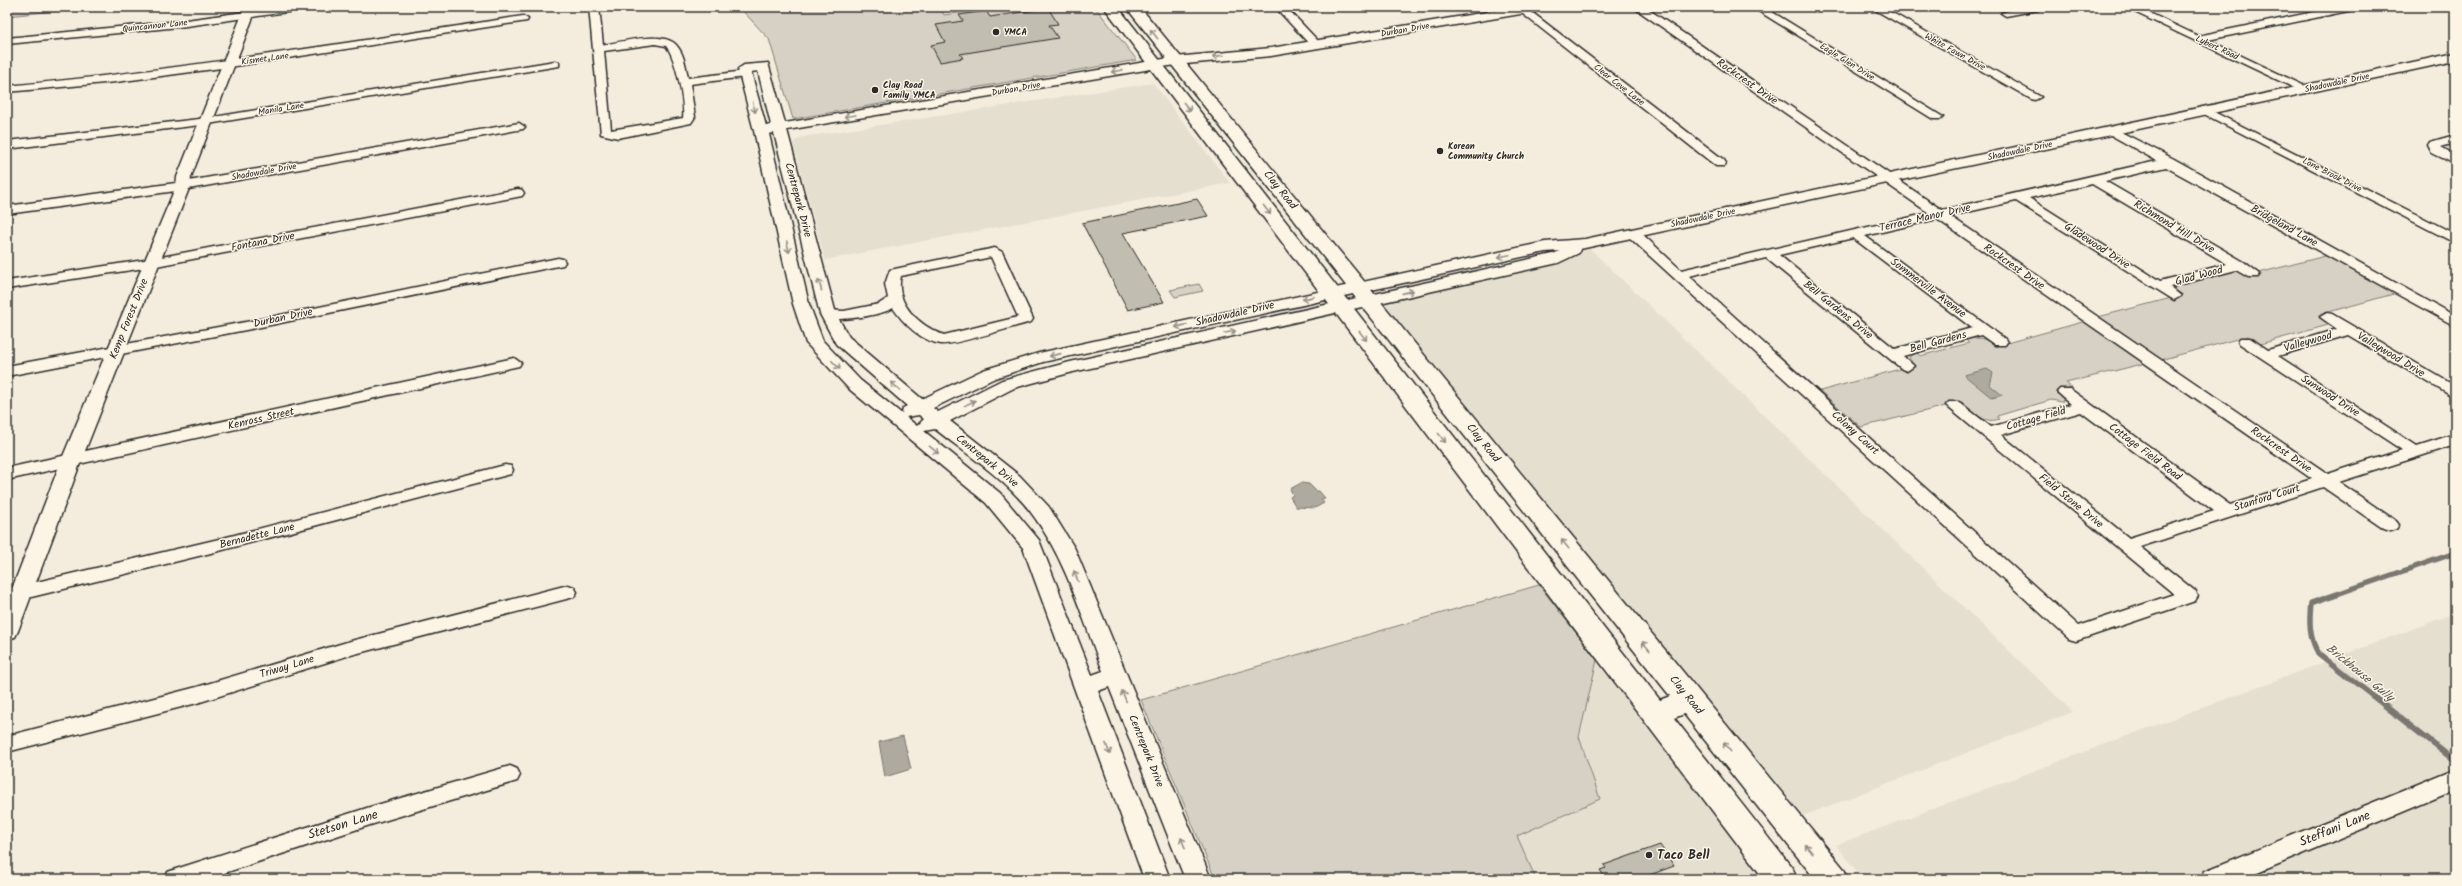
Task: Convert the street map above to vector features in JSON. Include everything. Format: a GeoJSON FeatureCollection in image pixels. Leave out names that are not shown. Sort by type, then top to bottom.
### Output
{"type":"FeatureCollection","features":[{"type":"Feature","properties":{"kind":"main road","name":"Clay Road"},"geometry":{"type":"LineString","coordinates":[[1110,7],[1238,139],[1833,879]]}},
{"type":"Feature","properties":{"kind":"main road","name":"Clay Road"},"geometry":{"type":"LineString","coordinates":[[1133,7],[1215,143],[1782,879]]}},
{"type":"Feature","properties":{"kind":"main road"},"geometry":{"type":"LineString","coordinates":[[1215,143],[1238,139]]}},
{"type":"Feature","properties":{"kind":"main road"},"geometry":{"type":"LineString","coordinates":[[1494,505],[1525,495]]}},
{"type":"Feature","properties":{"kind":"main road"},"geometry":{"type":"LineString","coordinates":[[1655,714],[1690,700]]}},
{"type":"Feature","properties":{"kind":"street","name":"Quincannon Lane"},"geometry":{"type":"LineString","coordinates":[[7,41],[172,24],[250,10],[302,7]]}},
{"type":"Feature","properties":{"kind":"street"},"geometry":{"type":"LineString","coordinates":[[594,7],[597,49],[605,132],[611,134],[687,120],[689,117],[685,80],[680,73],[675,48],[671,44],[654,41],[597,49]]}},
{"type":"Feature","properties":{"kind":"street"},"geometry":{"type":"LineString","coordinates":[[1280,7],[1316,45]]}},
{"type":"Feature","properties":{"kind":"street","name":"Durban Drive"},"geometry":{"type":"LineString","coordinates":[[771,135],[1169,68],[1234,63],[1271,52],[1538,7]]}},
{"type":"Feature","properties":{"kind":"street","name":"Rockcrest Drive"},"geometry":{"type":"LineString","coordinates":[[1638,7],[2390,525]]}},
{"type":"Feature","properties":{"kind":"street","name":"Eagle Glen Drive"},"geometry":{"type":"LineString","coordinates":[[1757,7],[1937,117]]}},
{"type":"Feature","properties":{"kind":"street","name":"White Fawn Drive"},"geometry":{"type":"LineString","coordinates":[[1875,7],[2035,97]]}},
{"type":"Feature","properties":{"kind":"street"},"geometry":{"type":"LineString","coordinates":[[2006,13],[2038,7]]}},
{"type":"Feature","properties":{"kind":"street","name":"Lybert Road"},"geometry":{"type":"LineString","coordinates":[[2130,7],[2305,90]]}},
{"type":"Feature","properties":{"kind":"street"},"geometry":{"type":"LineString","coordinates":[[2198,39],[2353,7]]}},
{"type":"Feature","properties":{"kind":"street","name":"Clear Cove Lane"},"geometry":{"type":"LineString","coordinates":[[1521,9],[1720,163]]}},
{"type":"Feature","properties":{"kind":"street","name":"Kemp Forest Drive"},"geometry":{"type":"LineString","coordinates":[[7,631],[15,594],[116,352],[250,10]]}},
{"type":"Feature","properties":{"kind":"street","name":"Kismet Lane"},"geometry":{"type":"LineString","coordinates":[[7,89],[116,79],[229,64],[523,19]]}},
{"type":"Feature","properties":{"kind":"street","name":"Shadowdale Drive"},"geometry":{"type":"LineString","coordinates":[[896,419],[928,414],[1008,384],[1121,348],[1364,294],[1544,247],[1585,244],[1634,234],[1886,178],[2208,112],[2455,57]]}},
{"type":"Feature","properties":{"kind":"street","name":"Manila Lane"},"geometry":{"type":"LineString","coordinates":[[7,145],[111,134],[208,120],[555,64]]}},
{"type":"Feature","properties":{"kind":"street","name":"Centrepark Drive"},"geometry":{"type":"LineString","coordinates":[[1157,879],[1032,545],[993,498],[854,384],[815,343],[801,304],[783,220],[771,135],[763,66],[745,72],[771,135],[802,217],[831,313],[842,340],[928,414],[1013,481],[1042,512],[1066,550],[1198,879]]}},
{"type":"Feature","properties":{"kind":"street"},"geometry":{"type":"LineString","coordinates":[[685,80],[693,82],[713,76],[745,72]]}},
{"type":"Feature","properties":{"kind":"street","name":"Lone Brook Drive"},"geometry":{"type":"LineString","coordinates":[[2208,112],[2455,238]]}},
{"type":"Feature","properties":{"kind":"street","name":"Shadowdale Drive"},"geometry":{"type":"LineString","coordinates":[[7,210],[182,186],[519,127]]}},
{"type":"Feature","properties":{"kind":"street","name":"Bridgeland Lane"},"geometry":{"type":"LineString","coordinates":[[2113,132],[2170,162],[2455,322]]}},
{"type":"Feature","properties":{"kind":"street"},"geometry":{"type":"LineString","coordinates":[[2455,139],[2434,145],[2434,147],[2455,160]]}},
{"type":"Feature","properties":{"kind":"street","name":"Terrace Manor Drive"},"geometry":{"type":"LineString","coordinates":[[1680,274],[2170,162]]}},
{"type":"Feature","properties":{"kind":"street","name":"Richmond Hill Drive"},"geometry":{"type":"LineString","coordinates":[[2095,180],[2253,274]]}},
{"type":"Feature","properties":{"kind":"street","name":"Fontana Drive"},"geometry":{"type":"LineString","coordinates":[[7,285],[151,263],[518,193]]}},
{"type":"Feature","properties":{"kind":"street","name":"Gladewood Drive"},"geometry":{"type":"LineString","coordinates":[[2019,197],[2174,296]]}},
{"type":"Feature","properties":{"kind":"street"},"geometry":{"type":"LineString","coordinates":[[783,220],[802,217]]}},
{"type":"Feature","properties":{"kind":"street","name":"Colony Court"},"geometry":{"type":"LineString","coordinates":[[1634,234],[1680,274],[2076,634],[2189,596]]}},
{"type":"Feature","properties":{"kind":"street","name":"Sommerville Avenue"},"geometry":{"type":"LineString","coordinates":[[1855,234],[2000,342]]}},
{"type":"Feature","properties":{"kind":"street"},"geometry":{"type":"LineString","coordinates":[[995,252],[1026,319],[943,340],[931,337],[892,301],[890,282],[895,273],[995,252]]}},
{"type":"Feature","properties":{"kind":"street","name":"Bell Gardens Drive"},"geometry":{"type":"LineString","coordinates":[[1769,254],[1907,366]]}},
{"type":"Feature","properties":{"kind":"street","name":"Durban Drive"},"geometry":{"type":"LineString","coordinates":[[7,371],[116,352],[558,262]]}},
{"type":"Feature","properties":{"kind":"street","name":"Glad Wood"},"geometry":{"type":"LineString","coordinates":[[2158,286],[2239,265]]}},
{"type":"Feature","properties":{"kind":"street"},"geometry":{"type":"LineString","coordinates":[[807,320],[831,313],[844,315],[883,308],[892,301]]}},
{"type":"Feature","properties":{"kind":"street","name":"Valleywood Drive"},"geometry":{"type":"LineString","coordinates":[[2327,317],[2455,393]]}},
{"type":"Feature","properties":{"kind":"street","name":"Bell Gardens"},"geometry":{"type":"LineString","coordinates":[[1892,354],[1983,330]]}},
{"type":"Feature","properties":{"kind":"street","name":"Valleywood"},"geometry":{"type":"LineString","coordinates":[[2266,355],[2350,330]]}},
{"type":"Feature","properties":{"kind":"street","name":"Sunwood Drive"},"geometry":{"type":"LineString","coordinates":[[2245,341],[2416,452]]}},
{"type":"Feature","properties":{"kind":"street","name":"Kenross Street"},"geometry":{"type":"LineString","coordinates":[[7,474],[514,363]]}},
{"type":"Feature","properties":{"kind":"street","name":"Cottage Field Road"},"geometry":{"type":"LineString","coordinates":[[2065,392],[2226,511]]}},
{"type":"Feature","properties":{"kind":"street","name":"Field Stone Drive"},"geometry":{"type":"LineString","coordinates":[[1954,405],[2189,596]]}},
{"type":"Feature","properties":{"kind":"street","name":"Cottage Field"},"geometry":{"type":"LineString","coordinates":[[1988,433],[2083,406]]}},
{"type":"Feature","properties":{"kind":"street","name":"Shadowdale Drive"},"geometry":{"type":"LineString","coordinates":[[914,434],[928,414]]}},
{"type":"Feature","properties":{"kind":"street","name":"Stanford Court"},"geometry":{"type":"LineString","coordinates":[[2126,545],[2226,511],[2416,452],[2455,438]]}},
{"type":"Feature","properties":{"kind":"street","name":"Bernadette Lane"},"geometry":{"type":"LineString","coordinates":[[15,594],[234,542],[446,484],[505,470]]}},
{"type":"Feature","properties":{"kind":"street"},"geometry":{"type":"LineString","coordinates":[[1024,535],[1050,525]]}},
{"type":"Feature","properties":{"kind":"street","name":"Triway Lane"},"geometry":{"type":"LineString","coordinates":[[7,744],[197,694],[347,649],[568,592]]}},
{"type":"Feature","properties":{"kind":"street"},"geometry":{"type":"LineString","coordinates":[[1085,686],[1116,676]]}},
{"type":"Feature","properties":{"kind":"street","name":"Stetson Lane"},"geometry":{"type":"LineString","coordinates":[[176,879],[370,816],[510,775]]}},
{"type":"Feature","properties":{"kind":"street","name":"Steffani Lane"},"geometry":{"type":"LineString","coordinates":[[2214,879],[2455,779]]}},
{"type":"Feature","properties":{"kind":"shaded area"},"geometry":{"type":"Polygon","coordinates":[[[7,7],[93,7],[7,16],[7,7]]]}},
{"type":"Feature","properties":{"kind":"shaded area","name":"Clay Road Family YMCA"},"geometry":{"type":"Polygon","coordinates":[[[739,7],[940,7],[944,15],[998,7],[1095,7],[1137,60],[793,119],[769,39],[739,7]]]}},
{"type":"Feature","properties":{"kind":"shaded area"},"geometry":{"type":"Polygon","coordinates":[[[1153,83],[1230,183],[825,260],[793,143],[802,137],[1153,83]]]}},
{"type":"Feature","properties":{"kind":"shaded area"},"geometry":{"type":"Polygon","coordinates":[[[1585,244],[2073,712],[1787,822],[1370,301],[1558,258],[1585,244]]]}},
{"type":"Feature","properties":{"kind":"shaded area"},"geometry":{"type":"Polygon","coordinates":[[[2329,255],[2397,293],[2318,315],[2332,324],[2260,344],[2248,336],[2160,360],[2098,317],[2183,295],[2170,287],[2240,269],[2251,275],[2329,255]]]}},
{"type":"Feature","properties":{"kind":"shaded area"},"geometry":{"type":"Polygon","coordinates":[[[1199,284],[1203,291],[1175,297],[1170,290],[1199,284]]]}},
{"type":"Feature","properties":{"kind":"shaded area"},"geometry":{"type":"Polygon","coordinates":[[[2086,321],[2146,363],[2066,383],[2071,387],[2058,391],[2064,397],[2062,402],[2051,400],[1997,416],[1999,419],[1994,420],[1983,419],[1962,402],[1861,427],[1820,391],[1914,365],[1909,358],[1912,354],[1917,353],[1920,356],[1969,343],[1966,340],[1974,338],[1988,341],[1996,346],[2086,321]]]}},
{"type":"Feature","properties":{"kind":"shaded area"},"geometry":{"type":"Polygon","coordinates":[[[1987,369],[1993,373],[1990,385],[2002,395],[1992,398],[1964,375],[1987,369]]]}},
{"type":"Feature","properties":{"kind":"shaded area"},"geometry":{"type":"Polygon","coordinates":[[[1301,483],[1309,484],[1316,491],[1319,491],[1325,498],[1321,499],[1324,503],[1315,508],[1296,507],[1290,497],[1293,495],[1290,489],[1301,483]]]}},
{"type":"Feature","properties":{"kind":"shaded area"},"geometry":{"type":"Polygon","coordinates":[[[1539,585],[1597,660],[1579,737],[1600,799],[1517,836],[1536,879],[1215,879],[1141,700],[1539,585]]]}},
{"type":"Feature","properties":{"kind":"shaded area"},"geometry":{"type":"Polygon","coordinates":[[[2455,613],[2455,879],[1863,879],[1836,845],[2455,613]]]}},
{"type":"Feature","properties":{"kind":"shaded area"},"geometry":{"type":"Polygon","coordinates":[[[1597,660],[1762,879],[1536,879],[1517,836],[1600,799],[1579,737],[1597,660]]]}},
{"type":"Feature","properties":{"kind":"shaded area"},"geometry":{"type":"Polygon","coordinates":[[[903,736],[911,769],[885,777],[879,742],[903,736]]]}},
{"type":"Feature","properties":{"kind":"building","name":"YMCA"},"geometry":{"type":"Polygon","coordinates":[[[1048,8],[1058,24],[1049,25],[1058,38],[960,54],[963,58],[940,62],[931,45],[945,42],[936,25],[963,21],[959,15],[986,11],[990,17],[1048,8]]]}},
{"type":"Feature","properties":{"kind":"building"},"geometry":{"type":"Polygon","coordinates":[[[1197,199],[1208,216],[1123,233],[1164,302],[1128,310],[1082,223],[1197,199]]]}},
{"type":"Feature","properties":{"kind":"building","name":"Taco Bell"},"geometry":{"type":"Polygon","coordinates":[[[1660,845],[1674,866],[1639,879],[1606,879],[1600,870],[1606,868],[1604,865],[1660,845]]]}},
{"type":"Feature","properties":{"kind":"waterway","name":"Brickhouse Gully"},"geometry":{"type":"LineString","coordinates":[[2455,553],[2311,603],[2310,616],[2311,635],[2318,653],[2455,761]]}},
{"type":"Feature","properties":{"kind":"place","name":"YMCA"},"geometry":{"type":"Point","coordinates":[996,32]}},
{"type":"Feature","properties":{"kind":"place","name":"Clay Road Family YMCA"},"geometry":{"type":"Point","coordinates":[875,90]}},
{"type":"Feature","properties":{"kind":"place","name":"Korean Community Church"},"geometry":{"type":"Point","coordinates":[1440,151]}},
{"type":"Feature","properties":{"kind":"place","name":"Taco Bell"},"geometry":{"type":"Point","coordinates":[1649,855]}}]}
